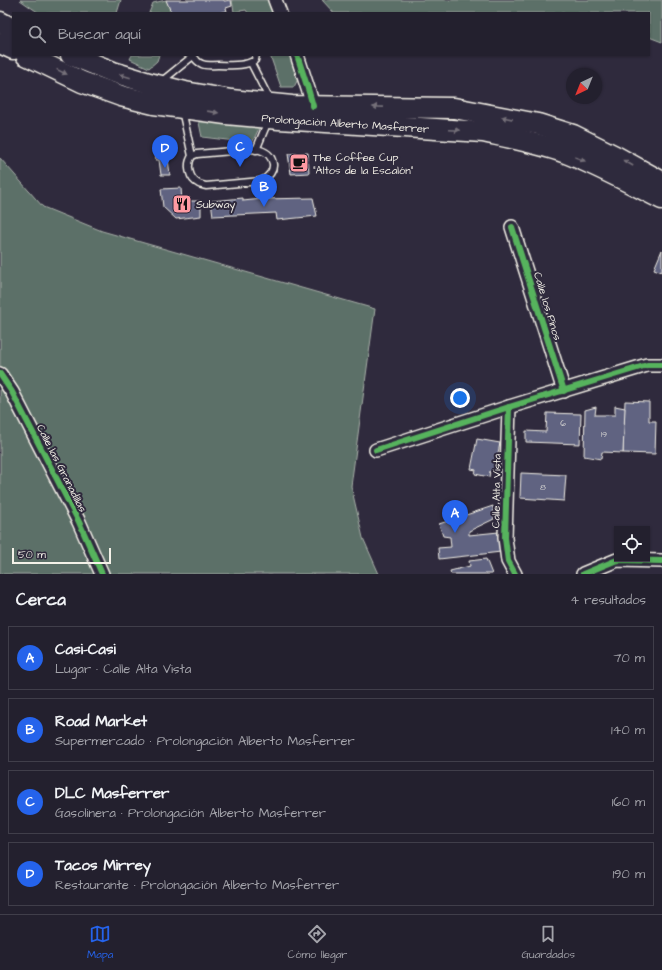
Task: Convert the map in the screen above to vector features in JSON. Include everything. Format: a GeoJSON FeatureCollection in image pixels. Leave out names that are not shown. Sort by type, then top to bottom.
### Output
{"type":"FeatureCollection","features":[{"type":"Feature","properties":{"kind":"main road"},"geometry":{"type":"LineString","coordinates":[[0,22],[12,28]]}},
{"type":"Feature","properties":{"kind":"main road"},"geometry":{"type":"LineString","coordinates":[[0,43],[12,49]]}},
{"type":"Feature","properties":{"kind":"main road","name":"Prolongación Alberto Masferrer"},"geometry":{"type":"LineString","coordinates":[[28,56],[82,82],[121,96],[154,104],[226,114],[271,111],[483,132],[511,138],[537,144],[578,158],[662,199]]}},
{"type":"Feature","properties":{"kind":"main road","name":"Prolongación Alberto Masferrer"},"geometry":{"type":"LineString","coordinates":[[73,56],[113,72],[158,85],[185,92],[231,100],[271,111],[292,106],[454,108],[538,124],[573,135],[662,182]]}},
{"type":"Feature","properties":{"kind":"street"},"geometry":{"type":"LineString","coordinates":[[274,0],[280,12]]}},
{"type":"Feature","properties":{"kind":"street"},"geometry":{"type":"LineString","coordinates":[[297,56],[313,106]]}},
{"type":"Feature","properties":{"kind":"street","name":"Calle los Pinos"},"geometry":{"type":"LineString","coordinates":[[512,227],[564,391]]}},
{"type":"Feature","properties":{"kind":"street"},"geometry":{"type":"LineString","coordinates":[[376,450],[647,365],[662,365]]}},
{"type":"Feature","properties":{"kind":"street","name":"Calle las Granadillas"},"geometry":{"type":"LineString","coordinates":[[0,374],[12,392],[79,522],[102,574]]}},
{"type":"Feature","properties":{"kind":"street","name":"Calle Alta Vista"},"geometry":{"type":"LineString","coordinates":[[508,408],[505,538],[508,561],[515,574]]}},
{"type":"Feature","properties":{"kind":"street"},"geometry":{"type":"LineString","coordinates":[[582,574],[617,560],[662,561]]}},
{"type":"Feature","properties":{"kind":"lane"},"geometry":{"type":"LineString","coordinates":[[158,85],[192,56]]}},
{"type":"Feature","properties":{"kind":"lane"},"geometry":{"type":"LineString","coordinates":[[194,56],[197,61],[204,65],[229,65],[251,63],[255,60],[256,56]]}},
{"type":"Feature","properties":{"kind":"lane"},"geometry":{"type":"LineString","coordinates":[[251,63],[271,111],[256,150]]}},
{"type":"Feature","properties":{"kind":"lane"},"geometry":{"type":"LineString","coordinates":[[181,108],[192,156],[188,167],[193,179],[199,184],[206,186],[262,181],[270,175],[273,164],[268,154],[260,150],[197,154],[192,156]]}},
{"type":"Feature","properties":{"kind":"green space"},"geometry":{"type":"Polygon","coordinates":[[[20,0],[121,0],[117,12],[38,12],[20,0]]]}},
{"type":"Feature","properties":{"kind":"green space"},"geometry":{"type":"Polygon","coordinates":[[[166,0],[171,12],[149,12],[153,3],[166,0]]]}},
{"type":"Feature","properties":{"kind":"green space"},"geometry":{"type":"Polygon","coordinates":[[[232,0],[271,0],[276,12],[247,12],[246,10],[234,12],[232,0]]]}},
{"type":"Feature","properties":{"kind":"green space"},"geometry":{"type":"Polygon","coordinates":[[[322,0],[662,0],[662,42],[650,37],[650,12],[333,12],[322,0]]]}},
{"type":"Feature","properties":{"kind":"green space"},"geometry":{"type":"Polygon","coordinates":[[[132,56],[159,56],[157,61],[149,68],[130,59],[132,56]]]}},
{"type":"Feature","properties":{"kind":"green space"},"geometry":{"type":"Polygon","coordinates":[[[270,56],[294,56],[299,77],[294,87],[281,87],[270,56]]]}},
{"type":"Feature","properties":{"kind":"green space"},"geometry":{"type":"Polygon","coordinates":[[[198,118],[261,124],[252,143],[202,137],[198,118]]]}},
{"type":"Feature","properties":{"kind":"green space"},"geometry":{"type":"Polygon","coordinates":[[[0,158],[43,207],[102,231],[375,309],[351,486],[363,538],[379,574],[0,574],[0,158]]]}},
{"type":"Feature","properties":{"kind":"building"},"geometry":{"type":"Polygon","coordinates":[[[166,0],[231,0],[232,6],[226,8],[227,11],[222,12],[171,12],[166,0]]]}},
{"type":"Feature","properties":{"kind":"building"},"geometry":{"type":"Polygon","coordinates":[[[167,151],[170,175],[161,175],[159,160],[156,160],[155,153],[167,151]]]}},
{"type":"Feature","properties":{"kind":"building","name":"The Coffee Cup \"Altos de la Escalón\""},"geometry":{"type":"Polygon","coordinates":[[[308,153],[309,173],[291,174],[288,154],[308,153]]]}},
{"type":"Feature","properties":{"kind":"building","name":"Subway"},"geometry":{"type":"Polygon","coordinates":[[[181,188],[182,201],[201,201],[201,216],[176,219],[163,207],[161,189],[181,188]]]}},
{"type":"Feature","properties":{"kind":"building"},"geometry":{"type":"Polygon","coordinates":[[[243,198],[243,201],[313,198],[317,216],[277,220],[276,213],[213,216],[211,201],[243,198]]]}},
{"type":"Feature","properties":{"kind":"building"},"geometry":{"type":"Polygon","coordinates":[[[662,250],[662,272],[654,269],[662,250]]]}},
{"type":"Feature","properties":{"kind":"building"},"geometry":{"type":"Polygon","coordinates":[[[625,401],[649,402],[649,421],[656,421],[655,454],[623,453],[625,401]]]}},
{"type":"Feature","properties":{"kind":"building"},"geometry":{"type":"Polygon","coordinates":[[[615,406],[625,408],[623,453],[602,452],[601,459],[584,456],[585,410],[596,407],[595,415],[615,415],[615,406]]]}},
{"type":"Feature","properties":{"kind":"building"},"geometry":{"type":"Polygon","coordinates":[[[547,413],[581,414],[580,444],[526,442],[526,431],[546,432],[547,413]]]}},
{"type":"Feature","properties":{"kind":"building"},"geometry":{"type":"Polygon","coordinates":[[[477,439],[500,443],[497,458],[500,459],[498,473],[490,471],[489,477],[475,474],[476,470],[471,469],[477,439]]]}},
{"type":"Feature","properties":{"kind":"building"},"geometry":{"type":"Polygon","coordinates":[[[521,473],[566,475],[564,501],[520,498],[521,473]]]}},
{"type":"Feature","properties":{"kind":"building"},"geometry":{"type":"Polygon","coordinates":[[[493,506],[494,519],[469,531],[469,535],[499,532],[501,552],[439,559],[438,548],[451,547],[450,537],[443,536],[439,524],[493,506]]]}},
{"type":"Feature","properties":{"kind":"building"},"geometry":{"type":"Polygon","coordinates":[[[486,559],[492,574],[451,574],[450,571],[470,566],[469,561],[486,559]]]}},
{"type":"Feature","properties":{"kind":"cycle path"},"geometry":{"type":"LineString","coordinates":[[297,56],[313,106]]}},
{"type":"Feature","properties":{"kind":"cycle path"},"geometry":{"type":"LineString","coordinates":[[512,227],[564,391]]}},
{"type":"Feature","properties":{"kind":"cycle path"},"geometry":{"type":"LineString","coordinates":[[376,450],[509,407],[647,365],[662,365]]}},
{"type":"Feature","properties":{"kind":"cycle path"},"geometry":{"type":"LineString","coordinates":[[0,374],[12,392],[79,522],[102,574]]}},
{"type":"Feature","properties":{"kind":"cycle path"},"geometry":{"type":"LineString","coordinates":[[509,407],[505,538],[508,561],[515,574]]}},
{"type":"Feature","properties":{"kind":"cycle path"},"geometry":{"type":"LineString","coordinates":[[583,574],[617,560],[662,561]]}},
{"type":"Feature","properties":{"kind":"place","name":"The Coffee Cup \"Altos de la Escalón\""},"geometry":{"type":"Point","coordinates":[299,163]}},
{"type":"Feature","properties":{"kind":"place","name":"DLC Masferrer"},"geometry":{"type":"Point","coordinates":[240,167]}},
{"type":"Feature","properties":{"kind":"place","name":"Tacos Mirrey"},"geometry":{"type":"Point","coordinates":[165,168]}},
{"type":"Feature","properties":{"kind":"place","name":"Subway"},"geometry":{"type":"Point","coordinates":[182,204]}},
{"type":"Feature","properties":{"kind":"place","name":"Road Market"},"geometry":{"type":"Point","coordinates":[264,207]}},
{"type":"Feature","properties":{"kind":"place","name":"Casi-Casi"},"geometry":{"type":"Point","coordinates":[455,533]}}]}
